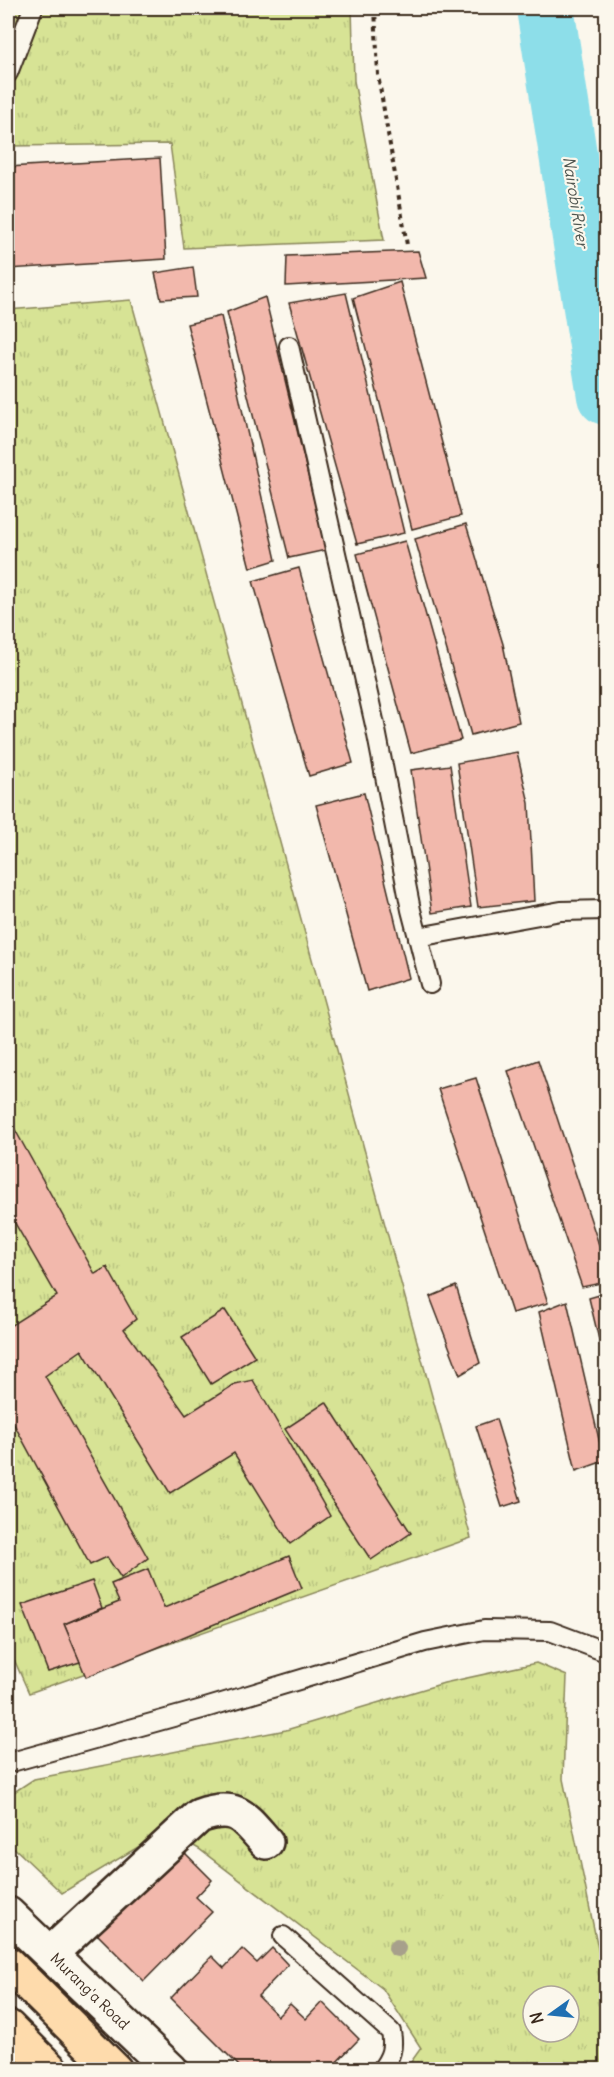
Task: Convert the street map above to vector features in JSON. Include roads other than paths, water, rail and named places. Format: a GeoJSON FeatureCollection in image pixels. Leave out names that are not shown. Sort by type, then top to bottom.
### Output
{"type":"FeatureCollection","features":[{"type":"Feature","properties":{"kind":"highway"},"geometry":{"type":"LineString","coordinates":[[8,1964],[116,2070]]}},
{"type":"Feature","properties":{"kind":"highway"},"geometry":{"type":"LineString","coordinates":[[8,2027],[51,2070]]}},
{"type":"Feature","properties":{"kind":"street"},"geometry":{"type":"LineString","coordinates":[[51,1953],[200,1816],[218,1810],[242,1815],[266,1842]]}},
{"type":"Feature","properties":{"kind":"street","name":"Murang'a Road"},"geometry":{"type":"LineString","coordinates":[[8,1914],[171,2070]]}},
{"type":"Feature","properties":{"kind":"lane"},"geometry":{"type":"LineString","coordinates":[[8,73],[33,8]]}},
{"type":"Feature","properties":{"kind":"lane"},"geometry":{"type":"LineString","coordinates":[[289,346],[375,725],[411,910],[430,984]]}},
{"type":"Feature","properties":{"kind":"lane"},"geometry":{"type":"LineString","coordinates":[[418,937],[561,910],[606,910]]}},
{"type":"Feature","properties":{"kind":"lane"},"geometry":{"type":"LineString","coordinates":[[8,1763],[202,1709],[425,1642],[484,1630],[550,1631],[606,1652]]}},
{"type":"Feature","properties":{"kind":"lane"},"geometry":{"type":"LineString","coordinates":[[283,1936],[391,2032],[393,2045],[390,2058],[381,2070]]}},
{"type":"Feature","properties":{"kind":"waterway","name":"Nairobi River"},"geometry":{"type":"LineString","coordinates":[[545,8],[606,396]]}}]}
